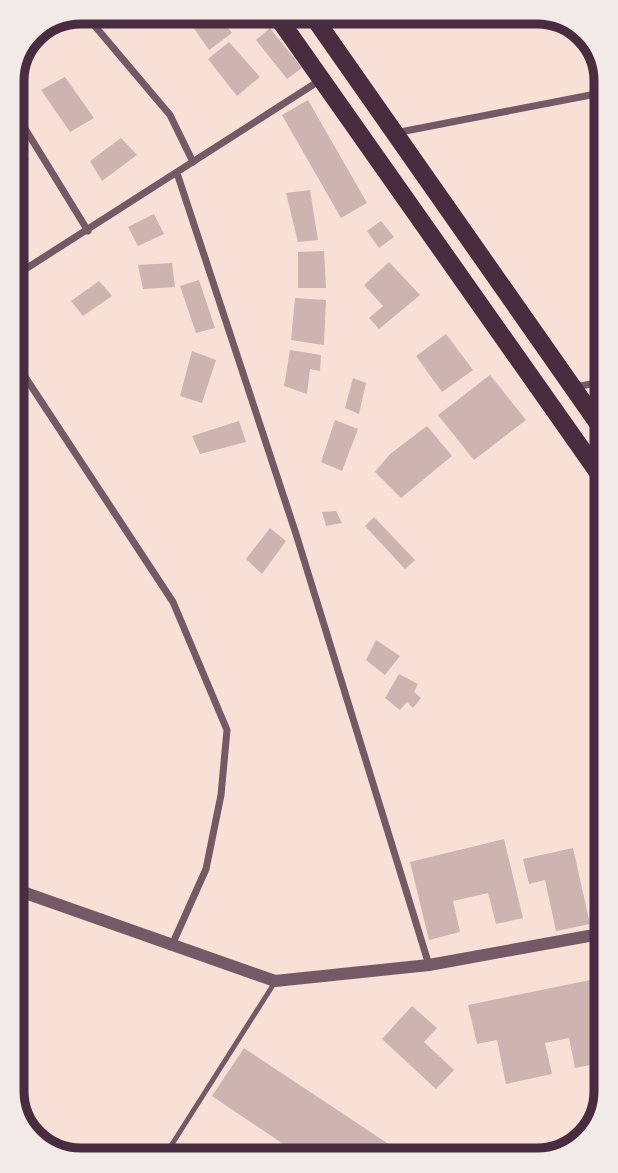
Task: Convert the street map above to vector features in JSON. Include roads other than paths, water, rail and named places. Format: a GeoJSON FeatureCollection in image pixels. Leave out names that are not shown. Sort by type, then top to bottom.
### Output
{"type":"FeatureCollection","features":[{"type":"Feature","properties":{"kind":"highway"},"geometry":{"type":"LineString","coordinates":[[283,24],[594,465]]}},
{"type":"Feature","properties":{"kind":"highway"},"geometry":{"type":"LineString","coordinates":[[319,25],[594,417]]}},
{"type":"Feature","properties":{"kind":"street"},"geometry":{"type":"LineString","coordinates":[[93,24],[170,115],[193,162]]}},
{"type":"Feature","properties":{"kind":"street"},"geometry":{"type":"LineString","coordinates":[[25,270],[323,79]]}},
{"type":"Feature","properties":{"kind":"street"},"geometry":{"type":"LineString","coordinates":[[394,133],[594,94]]}},
{"type":"Feature","properties":{"kind":"street"},"geometry":{"type":"LineString","coordinates":[[25,128],[88,231]]}},
{"type":"Feature","properties":{"kind":"street"},"geometry":{"type":"LineString","coordinates":[[177,173],[296,534],[429,965]]}},
{"type":"Feature","properties":{"kind":"street"},"geometry":{"type":"LineString","coordinates":[[25,376],[173,602],[227,730],[221,795],[206,869],[172,945]]}},
{"type":"Feature","properties":{"kind":"street"},"geometry":{"type":"LineString","coordinates":[[573,387],[594,383]]}},
{"type":"Feature","properties":{"kind":"street"},"geometry":{"type":"LineString","coordinates":[[24,893],[275,981],[429,965],[594,935]]}},
{"type":"Feature","properties":{"kind":"lane"},"geometry":{"type":"LineString","coordinates":[[170,1148],[275,981]]}}]}
